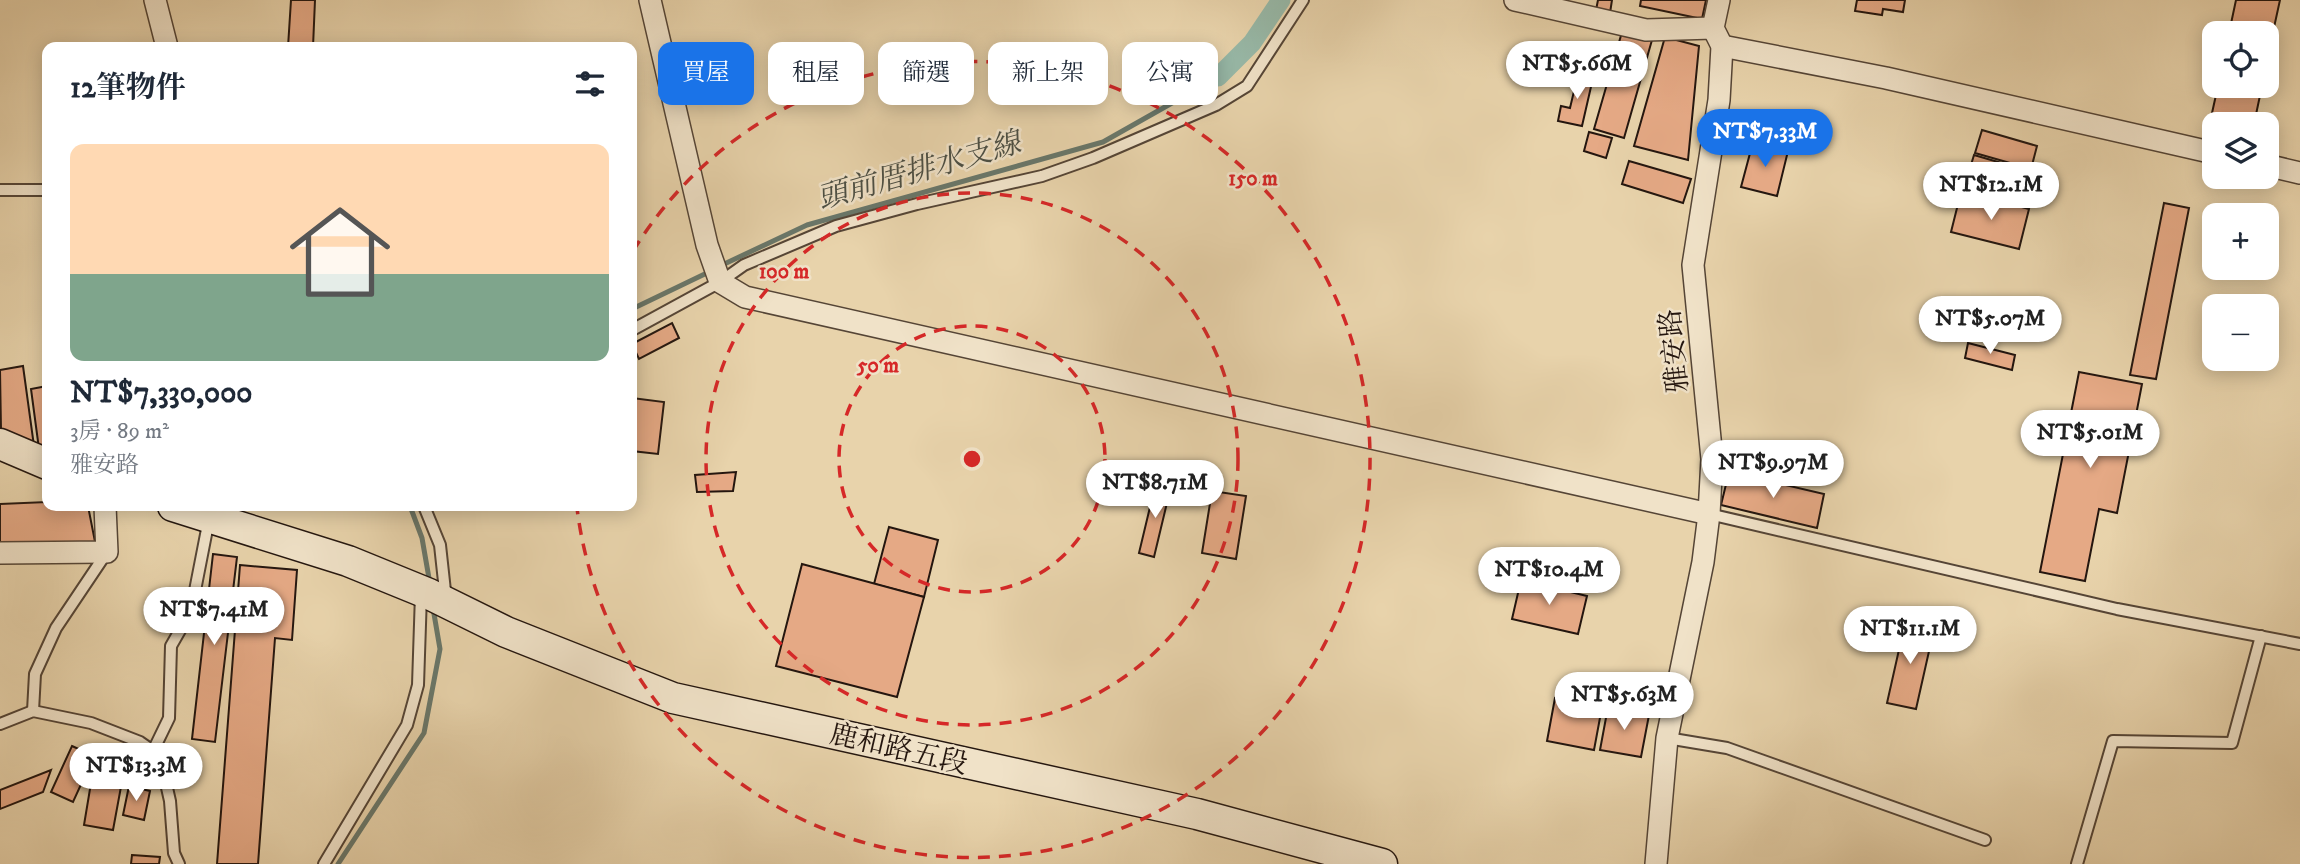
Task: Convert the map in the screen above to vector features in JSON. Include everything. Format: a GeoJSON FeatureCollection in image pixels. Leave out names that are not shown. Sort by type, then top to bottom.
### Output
{"type":"FeatureCollection","features":[{"type":"Feature","properties":{"kind":"main road"},"geometry":{"type":"LineString","coordinates":[[0,444],[42,462]]}},
{"type":"Feature","properties":{"kind":"main road","name":"鹿和路五段"},"geometry":{"type":"LineString","coordinates":[[191,511],[209,516],[241,516],[435,597],[506,632],[673,698],[1197,814],[1382,864]]}},
{"type":"Feature","properties":{"kind":"street"},"geometry":{"type":"LineString","coordinates":[[155,0],[165,42]]}},
{"type":"Feature","properties":{"kind":"street"},"geometry":{"type":"LineString","coordinates":[[650,0],[707,245],[720,282],[746,297],[1709,514]]}},
{"type":"Feature","properties":{"kind":"street"},"geometry":{"type":"LineString","coordinates":[[1515,0],[1646,30],[1718,37],[2202,150]]}},
{"type":"Feature","properties":{"kind":"street","name":"雅安路"},"geometry":{"type":"LineString","coordinates":[[1656,864],[1667,738],[1703,562],[1709,514],[1712,459],[1693,265],[1718,100],[1719,0]]}},
{"type":"Feature","properties":{"kind":"street"},"geometry":{"type":"LineString","coordinates":[[2279,168],[2300,173]]}},
{"type":"Feature","properties":{"kind":"street"},"geometry":{"type":"LineString","coordinates":[[0,553],[107,552],[105,511]]}},
{"type":"Feature","properties":{"kind":"lane"},"geometry":{"type":"LineString","coordinates":[[637,327],[720,282],[744,265],[836,226],[917,204],[1042,176],[1093,158],[1216,105],[1247,86],[1303,0]]}},
{"type":"Feature","properties":{"kind":"lane"},"geometry":{"type":"LineString","coordinates":[[0,190],[42,190]]}},
{"type":"Feature","properties":{"kind":"lane"},"geometry":{"type":"LineString","coordinates":[[324,864],[394,750],[415,702],[435,597],[440,545],[426,511]]}},
{"type":"Feature","properties":{"kind":"lane"},"geometry":{"type":"LineString","coordinates":[[1709,514],[2117,609],[2300,644]]}},
{"type":"Feature","properties":{"kind":"lane"},"geometry":{"type":"LineString","coordinates":[[153,751],[169,718],[171,646],[191,611],[209,516]]}},
{"type":"Feature","properties":{"kind":"lane"},"geometry":{"type":"LineString","coordinates":[[33,711],[35,674],[56,628],[107,552]]}},
{"type":"Feature","properties":{"kind":"lane"},"geometry":{"type":"LineString","coordinates":[[2077,864],[2113,741],[2232,743],[2261,636]]}},
{"type":"Feature","properties":{"kind":"lane"},"geometry":{"type":"LineString","coordinates":[[0,724],[33,711],[91,723],[140,742],[153,751],[165,779],[174,853],[179,864]]}},
{"type":"Feature","properties":{"kind":"lane"},"geometry":{"type":"LineString","coordinates":[[1667,738],[1727,748],[1985,840]]}},
{"type":"Feature","properties":{"kind":"building"},"geometry":{"type":"Polygon","coordinates":[[[291,0],[315,0],[313,42],[288,42],[291,0]]]}},
{"type":"Feature","properties":{"kind":"building"},"geometry":{"type":"Polygon","coordinates":[[[1598,0],[1612,0],[1610,13],[1596,10],[1598,0]]]}},
{"type":"Feature","properties":{"kind":"building"},"geometry":{"type":"Polygon","coordinates":[[[1641,0],[1706,0],[1702,19],[1640,6],[1641,0]]]}},
{"type":"Feature","properties":{"kind":"building"},"geometry":{"type":"Polygon","coordinates":[[[1857,0],[1905,0],[1903,12],[1883,9],[1882,15],[1855,11],[1857,0]]]}},
{"type":"Feature","properties":{"kind":"building"},"geometry":{"type":"Polygon","coordinates":[[[2236,0],[2280,0],[2275,21],[2232,21],[2236,0]]]}},
{"type":"Feature","properties":{"kind":"building"},"geometry":{"type":"Polygon","coordinates":[[[1622,32],[1652,40],[1624,138],[1594,129],[1622,32]]]}},
{"type":"Feature","properties":{"kind":"building"},"geometry":{"type":"Polygon","coordinates":[[[1665,37],[1699,46],[1688,160],[1634,146],[1665,37]]]}},
{"type":"Feature","properties":{"kind":"building"},"geometry":{"type":"Polygon","coordinates":[[[1571,73],[1593,78],[1582,126],[1558,121],[1561,106],[1570,108],[1575,87],[1569,85],[1571,73]]]}},
{"type":"Feature","properties":{"kind":"building"},"geometry":{"type":"Polygon","coordinates":[[[2215,98],[2259,98],[2257,112],[2212,112],[2215,98]]]}},
{"type":"Feature","properties":{"kind":"building"},"geometry":{"type":"Polygon","coordinates":[[[1982,130],[2037,146],[2031,169],[1975,153],[1982,130]]]}},
{"type":"Feature","properties":{"kind":"building"},"geometry":{"type":"Polygon","coordinates":[[[1589,132],[1612,138],[1606,158],[1584,151],[1589,132]]]}},
{"type":"Feature","properties":{"kind":"building"},"geometry":{"type":"Polygon","coordinates":[[[1753,142],[1788,151],[1777,196],[1741,187],[1753,142]]]}},
{"type":"Feature","properties":{"kind":"building"},"geometry":{"type":"Polygon","coordinates":[[[1974,155],[2029,171],[2023,194],[1967,178],[1974,155]]]}},
{"type":"Feature","properties":{"kind":"building"},"geometry":{"type":"Polygon","coordinates":[[[1629,161],[1691,179],[1683,203],[1622,184],[1629,161]]]}},
{"type":"Feature","properties":{"kind":"building"},"geometry":{"type":"Polygon","coordinates":[[[1960,196],[1991,204],[1992,199],[2029,209],[2019,249],[1951,232],[1960,196]]]}},
{"type":"Feature","properties":{"kind":"building"},"geometry":{"type":"Polygon","coordinates":[[[2164,203],[2189,208],[2156,379],[2130,375],[2164,203]]]}},
{"type":"Feature","properties":{"kind":"building"},"geometry":{"type":"Polygon","coordinates":[[[672,323],[679,338],[639,359],[637,341],[672,323]]]}},
{"type":"Feature","properties":{"kind":"building"},"geometry":{"type":"Polygon","coordinates":[[[1968,343],[2015,355],[2012,370],[1965,358],[1968,343]]]}},
{"type":"Feature","properties":{"kind":"building"},"geometry":{"type":"Polygon","coordinates":[[[23,366],[34,446],[1,430],[0,370],[23,366]]]}},
{"type":"Feature","properties":{"kind":"building"},"geometry":{"type":"Polygon","coordinates":[[[2079,372],[2142,384],[2117,513],[2099,509],[2085,581],[2040,572],[2079,372]]]}},
{"type":"Feature","properties":{"kind":"building"},"geometry":{"type":"Polygon","coordinates":[[[42,387],[42,450],[39,449],[31,389],[42,387]]]}},
{"type":"Feature","properties":{"kind":"building"},"geometry":{"type":"Polygon","coordinates":[[[637,399],[664,402],[658,454],[637,452],[637,399]]]}},
{"type":"Feature","properties":{"kind":"building"},"geometry":{"type":"Polygon","coordinates":[[[736,472],[733,491],[697,492],[695,475],[736,472]]]}},
{"type":"Feature","properties":{"kind":"building"},"geometry":{"type":"Polygon","coordinates":[[[1729,472],[1824,494],[1817,528],[1721,505],[1729,472]]]}},
{"type":"Feature","properties":{"kind":"building"},"geometry":{"type":"Polygon","coordinates":[[[1156,482],[1171,486],[1154,557],[1139,553],[1156,482]]]}},
{"type":"Feature","properties":{"kind":"building"},"geometry":{"type":"Polygon","coordinates":[[[1212,491],[1246,496],[1236,559],[1202,553],[1212,491]]]}},
{"type":"Feature","properties":{"kind":"building"},"geometry":{"type":"Polygon","coordinates":[[[42,502],[42,511],[89,511],[98,557],[0,559],[0,504],[42,502]]]}},
{"type":"Feature","properties":{"kind":"building"},"geometry":{"type":"Polygon","coordinates":[[[889,527],[938,540],[924,597],[874,584],[889,527]]]}},
{"type":"Feature","properties":{"kind":"building"},"geometry":{"type":"Polygon","coordinates":[[[213,554],[237,557],[215,742],[192,739],[213,554]]]}},
{"type":"Feature","properties":{"kind":"building"},"geometry":{"type":"Polygon","coordinates":[[[802,564],[924,597],[897,697],[776,666],[802,564]]]}},
{"type":"Feature","properties":{"kind":"building"},"geometry":{"type":"Polygon","coordinates":[[[240,565],[297,570],[292,640],[275,638],[258,864],[217,864],[240,565]]]}},
{"type":"Feature","properties":{"kind":"building"},"geometry":{"type":"Polygon","coordinates":[[[1521,580],[1587,596],[1578,634],[1512,619],[1521,580]]]}},
{"type":"Feature","properties":{"kind":"building"},"geometry":{"type":"Polygon","coordinates":[[[1905,623],[1934,629],[1916,709],[1887,703],[1905,623]]]}},
{"type":"Feature","properties":{"kind":"building"},"geometry":{"type":"Polygon","coordinates":[[[1555,698],[1602,707],[1594,750],[1547,741],[1555,698]]]}},
{"type":"Feature","properties":{"kind":"building"},"geometry":{"type":"Polygon","coordinates":[[[1608,707],[1649,715],[1641,757],[1600,750],[1608,707]]]}},
{"type":"Feature","properties":{"kind":"building"},"geometry":{"type":"Polygon","coordinates":[[[72,746],[94,756],[73,802],[51,792],[72,746]]]}},
{"type":"Feature","properties":{"kind":"building"},"geometry":{"type":"Polygon","coordinates":[[[95,759],[125,765],[113,830],[84,825],[95,759]]]}},
{"type":"Feature","properties":{"kind":"building"},"geometry":{"type":"Polygon","coordinates":[[[51,770],[43,792],[0,809],[0,790],[51,770]]]}},
{"type":"Feature","properties":{"kind":"building"},"geometry":{"type":"Polygon","coordinates":[[[129,786],[150,791],[144,820],[123,815],[129,786]]]}},
{"type":"Feature","properties":{"kind":"building"},"geometry":{"type":"Polygon","coordinates":[[[132,855],[160,857],[159,864],[131,864],[132,855]]]}},
{"type":"Feature","properties":{"kind":"waterway"},"geometry":{"type":"LineString","coordinates":[[1218,77],[1252,43],[1281,0]]}},
{"type":"Feature","properties":{"kind":"waterway","name":"頭前厝排水支線"},"geometry":{"type":"LineString","coordinates":[[720,266],[807,225],[1103,142],[1168,105]]}},
{"type":"Feature","properties":{"kind":"waterway","name":"頭前厝排水支線"},"geometry":{"type":"LineString","coordinates":[[637,307],[711,271]]}},
{"type":"Feature","properties":{"kind":"waterway","name":"頭前厝排水支線"},"geometry":{"type":"LineString","coordinates":[[412,511],[422,538],[430,584]]}},
{"type":"Feature","properties":{"kind":"waterway","name":"頭前厝排水支線"},"geometry":{"type":"LineString","coordinates":[[338,864],[424,733],[440,649],[433,608]]}}]}
